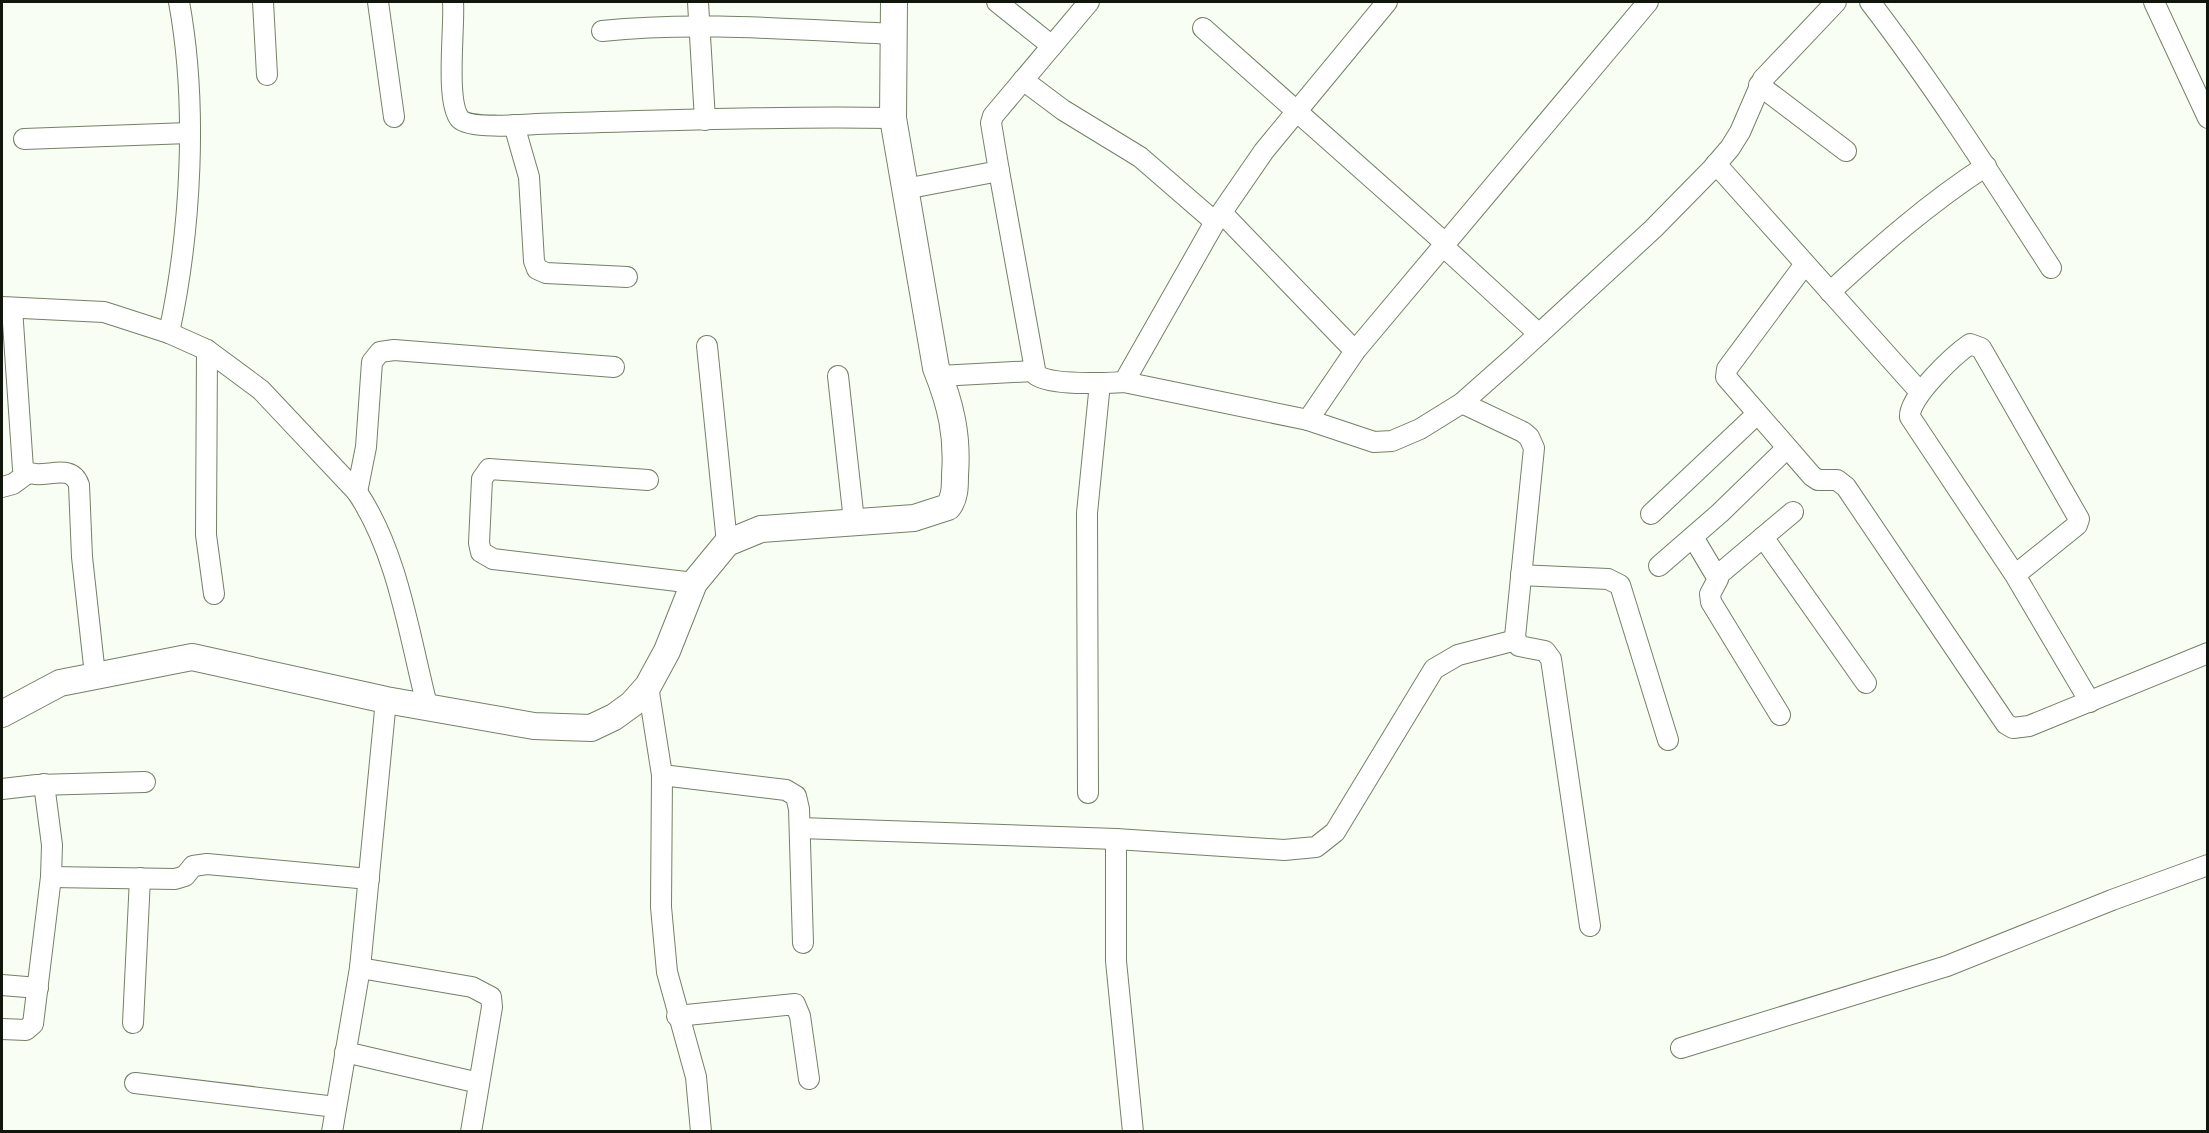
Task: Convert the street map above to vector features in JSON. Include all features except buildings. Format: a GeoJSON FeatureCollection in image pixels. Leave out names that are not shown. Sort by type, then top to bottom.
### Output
{"type":"FeatureCollection","features":[{"type":"Feature","properties":{"kind":"street"},"geometry":{"type":"LineString","coordinates":[[169,333],[183,257],[189,133],[188,57],[179,2]]}},
{"type":"Feature","properties":{"kind":"street"},"geometry":{"type":"LineString","coordinates":[[263,2],[267,75]]}},
{"type":"Feature","properties":{"kind":"street"},"geometry":{"type":"LineString","coordinates":[[378,2],[394,117]]}},
{"type":"Feature","properties":{"kind":"street"},"geometry":{"type":"LineString","coordinates":[[453,2],[451,45],[456,113],[468,123],[514,125],[771,116],[893,118]]}},
{"type":"Feature","properties":{"kind":"street"},"geometry":{"type":"LineString","coordinates":[[698,2],[705,120]]}},
{"type":"Feature","properties":{"kind":"street"},"geometry":{"type":"LineString","coordinates":[[2,714],[60,683],[192,657],[224,662],[386,700],[427,705],[534,726],[591,728],[614,717],[632,704],[648,686],[667,651],[694,583],[727,543],[761,529],[914,518],[943,510],[952,501],[957,448],[951,404],[939,376],[893,118],[894,2]]}},
{"type":"Feature","properties":{"kind":"street"},"geometry":{"type":"LineString","coordinates":[[998,2],[1052,46]]}},
{"type":"Feature","properties":{"kind":"street"},"geometry":{"type":"LineString","coordinates":[[1089,2],[993,116],[991,123],[1034,371],[1047,380],[1124,382],[1308,420],[1384,443],[1420,429],[1462,403],[1653,229],[1716,164],[1740,132],[1759,86],[1799,38],[1836,2]]}},
{"type":"Feature","properties":{"kind":"street"},"geometry":{"type":"LineString","coordinates":[[1124,382],[1219,217],[1264,151],[1387,2]]}},
{"type":"Feature","properties":{"kind":"street"},"geometry":{"type":"LineString","coordinates":[[1308,420],[1355,351],[1648,2]]}},
{"type":"Feature","properties":{"kind":"street"},"geometry":{"type":"LineString","coordinates":[[1869,2],[1902,43],[2052,268]]}},
{"type":"Feature","properties":{"kind":"street"},"geometry":{"type":"LineString","coordinates":[[2154,2],[2208,118]]}},
{"type":"Feature","properties":{"kind":"street"},"geometry":{"type":"LineString","coordinates":[[602,32],[655,27],[699,27],[894,34]]}},
{"type":"Feature","properties":{"kind":"street"},"geometry":{"type":"LineString","coordinates":[[1203,28],[1297,110],[1539,334]]}},
{"type":"Feature","properties":{"kind":"street"},"geometry":{"type":"LineString","coordinates":[[1023,80],[1063,110],[1140,157],[1219,217],[1355,351]]}},
{"type":"Feature","properties":{"kind":"street"},"geometry":{"type":"LineString","coordinates":[[1759,86],[1846,151]]}},
{"type":"Feature","properties":{"kind":"street"},"geometry":{"type":"LineString","coordinates":[[514,125],[529,177],[534,261],[537,269],[546,273],[627,277]]}},
{"type":"Feature","properties":{"kind":"street"},"geometry":{"type":"LineString","coordinates":[[24,139],[189,133]]}},
{"type":"Feature","properties":{"kind":"street"},"geometry":{"type":"LineString","coordinates":[[1716,164],[1920,392]]}},
{"type":"Feature","properties":{"kind":"street"},"geometry":{"type":"LineString","coordinates":[[1830,292],[1892,234],[1949,190],[1986,166]]}},
{"type":"Feature","properties":{"kind":"street"},"geometry":{"type":"LineString","coordinates":[[905,189],[999,171]]}},
{"type":"Feature","properties":{"kind":"street"},"geometry":{"type":"LineString","coordinates":[[1805,264],[1726,372],[1729,381],[1815,479],[1837,480],[1846,487],[2006,724],[2013,728],[2029,726],[2208,653]]}},
{"type":"Feature","properties":{"kind":"street"},"geometry":{"type":"LineString","coordinates":[[27,473],[22,466],[7,307],[104,312],[169,333],[207,350],[261,390],[357,492],[369,510],[385,546],[427,705]]}},
{"type":"Feature","properties":{"kind":"street"},"geometry":{"type":"LineString","coordinates":[[2015,575],[2077,525],[2079,519],[1978,345],[1968,345],[1920,392],[1911,405],[1910,417],[2015,575],[2090,702]]}},
{"type":"Feature","properties":{"kind":"street"},"geometry":{"type":"LineString","coordinates":[[707,346],[727,543]]}},
{"type":"Feature","properties":{"kind":"street"},"geometry":{"type":"LineString","coordinates":[[207,350],[206,535],[214,594]]}},
{"type":"Feature","properties":{"kind":"street"},"geometry":{"type":"LineString","coordinates":[[357,492],[366,447],[372,362],[380,352],[394,350],[614,367]]}},
{"type":"Feature","properties":{"kind":"street"},"geometry":{"type":"LineString","coordinates":[[939,376],[1034,371]]}},
{"type":"Feature","properties":{"kind":"street"},"geometry":{"type":"LineString","coordinates":[[838,376],[854,521]]}},
{"type":"Feature","properties":{"kind":"street"},"geometry":{"type":"LineString","coordinates":[[1088,793],[1087,513],[1100,383]]}},
{"type":"Feature","properties":{"kind":"street"},"geometry":{"type":"LineString","coordinates":[[1462,403],[1523,432],[1533,442],[1535,455],[1515,632],[1516,640],[1521,646],[1545,651],[1551,659],[1590,927]]}},
{"type":"Feature","properties":{"kind":"street"},"geometry":{"type":"LineString","coordinates":[[1651,514],[1757,414]]}},
{"type":"Feature","properties":{"kind":"street"},"geometry":{"type":"LineString","coordinates":[[1659,566],[1787,448]]}},
{"type":"Feature","properties":{"kind":"street"},"geometry":{"type":"LineString","coordinates":[[648,480],[489,469],[482,479],[479,543],[481,552],[493,559],[694,583]]}},
{"type":"Feature","properties":{"kind":"street"},"geometry":{"type":"LineString","coordinates":[[2,487],[13,484],[27,473],[68,472],[74,475],[79,485],[82,557],[95,675]]}},
{"type":"Feature","properties":{"kind":"street"},"geometry":{"type":"LineString","coordinates":[[1717,576],[1793,512]]}},
{"type":"Feature","properties":{"kind":"street"},"geometry":{"type":"LineString","coordinates":[[1693,537],[1717,576],[1718,583],[1710,598],[1780,715]]}},
{"type":"Feature","properties":{"kind":"street"},"geometry":{"type":"LineString","coordinates":[[1763,537],[1866,684]]}},
{"type":"Feature","properties":{"kind":"street"},"geometry":{"type":"LineString","coordinates":[[1521,575],[1608,579],[1620,585],[1668,740]]}},
{"type":"Feature","properties":{"kind":"street"},"geometry":{"type":"LineString","coordinates":[[800,828],[1116,839],[1284,850],[1316,847],[1335,832],[1434,669],[1458,655],[1516,640]]}},
{"type":"Feature","properties":{"kind":"street"},"geometry":{"type":"LineString","coordinates":[[648,686],[662,775],[661,907],[667,972],[677,1016],[696,1077],[701,1131]]}},
{"type":"Feature","properties":{"kind":"street"},"geometry":{"type":"LineString","coordinates":[[332,1131],[360,968],[386,700]]}},
{"type":"Feature","properties":{"kind":"street"},"geometry":{"type":"LineString","coordinates":[[662,775],[786,790],[796,796],[800,828],[803,943]]}},
{"type":"Feature","properties":{"kind":"street"},"geometry":{"type":"LineString","coordinates":[[2,789],[45,784],[145,782]]}},
{"type":"Feature","properties":{"kind":"street"},"geometry":{"type":"LineString","coordinates":[[2,1029],[31,1028],[51,877],[52,845],[45,784]]}},
{"type":"Feature","properties":{"kind":"street"},"geometry":{"type":"LineString","coordinates":[[1116,839],[1116,961],[1133,1131]]}},
{"type":"Feature","properties":{"kind":"street"},"geometry":{"type":"LineString","coordinates":[[51,877],[179,879],[193,866],[207,864],[369,879]]}},
{"type":"Feature","properties":{"kind":"street"},"geometry":{"type":"LineString","coordinates":[[1682,1048],[1947,966],[2112,900],[2208,865]]}},
{"type":"Feature","properties":{"kind":"street"},"geometry":{"type":"LineString","coordinates":[[133,1023],[140,878]]}},
{"type":"Feature","properties":{"kind":"street"},"geometry":{"type":"LineString","coordinates":[[360,968],[472,987],[488,993],[492,1007],[471,1131]]}},
{"type":"Feature","properties":{"kind":"street"},"geometry":{"type":"LineString","coordinates":[[2,985],[38,988]]}},
{"type":"Feature","properties":{"kind":"street"},"geometry":{"type":"LineString","coordinates":[[677,1016],[795,1004],[801,1016],[809,1079]]}},
{"type":"Feature","properties":{"kind":"street"},"geometry":{"type":"LineString","coordinates":[[345,1052],[479,1083]]}},
{"type":"Feature","properties":{"kind":"street"},"geometry":{"type":"LineString","coordinates":[[135,1083],[336,1107]]}}]}
